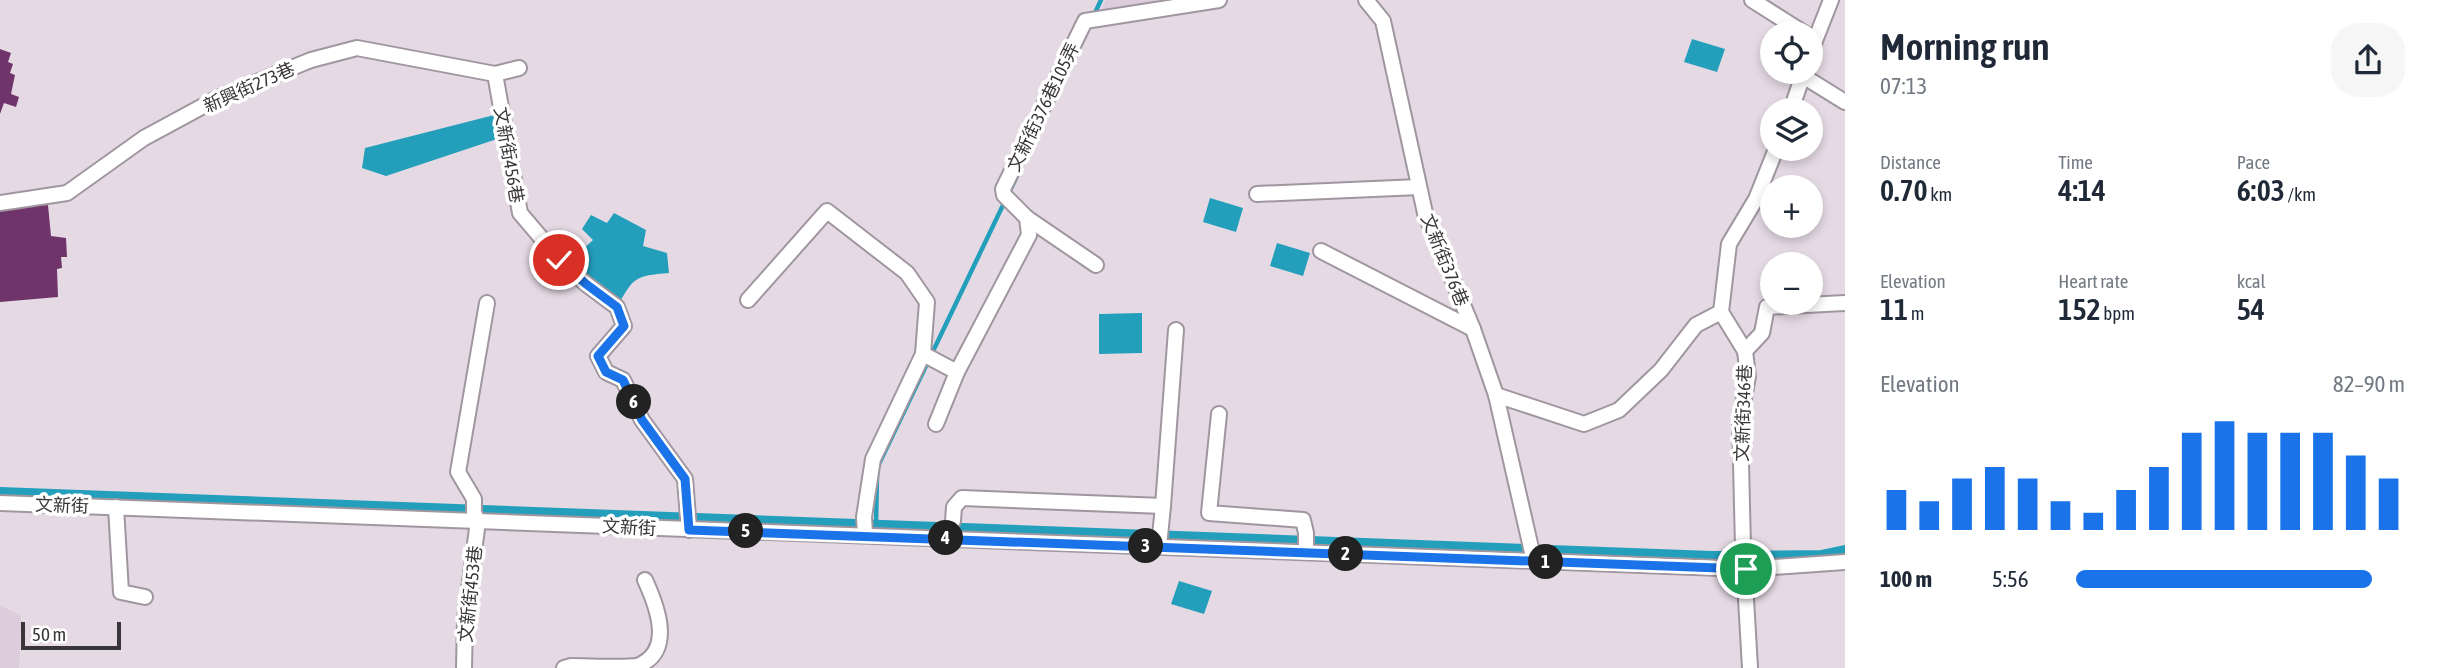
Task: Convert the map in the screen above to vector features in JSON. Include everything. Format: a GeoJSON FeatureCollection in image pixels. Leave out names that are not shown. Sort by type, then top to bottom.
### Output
{"type":"FeatureCollection","features":[{"type":"Feature","properties":{"kind":"street","name":"文新街376巷105弄"},"geometry":{"type":"LineString","coordinates":[[1096,265],[1027,218],[1007,198],[1003,189],[1008,178],[1092,20],[1219,0]]}},
{"type":"Feature","properties":{"kind":"street","name":"文新街376巷"},"geometry":{"type":"LineString","coordinates":[[1366,0],[1383,21],[1424,212],[1473,329],[1496,395],[1534,560]]}},
{"type":"Feature","properties":{"kind":"street"},"geometry":{"type":"LineString","coordinates":[[1752,0],[1782,21]]}},
{"type":"Feature","properties":{"kind":"street"},"geometry":{"type":"LineString","coordinates":[[1820,21],[1831,0]]}},
{"type":"Feature","properties":{"kind":"street","name":"新興街273巷"},"geometry":{"type":"LineString","coordinates":[[0,203],[67,193],[144,138],[218,98],[311,60],[357,48],[495,74],[519,68]]}},
{"type":"Feature","properties":{"kind":"street","name":"文新街456巷"},"geometry":{"type":"LineString","coordinates":[[495,74],[520,213],[559,260],[617,307],[624,326],[598,356],[606,372],[623,380],[642,420],[685,479],[688,526]]}},
{"type":"Feature","properties":{"kind":"street"},"geometry":{"type":"LineString","coordinates":[[1818,84],[1845,102]]}},
{"type":"Feature","properties":{"kind":"street"},"geometry":{"type":"LineString","coordinates":[[1496,395],[1584,424],[1619,410],[1661,370],[1696,325],[1721,312],[1729,244],[1756,198],[1771,161]]}},
{"type":"Feature","properties":{"kind":"street"},"geometry":{"type":"LineString","coordinates":[[1257,194],[1419,187]]}},
{"type":"Feature","properties":{"kind":"street"},"geometry":{"type":"LineString","coordinates":[[748,300],[827,211],[907,273],[927,302],[928,356],[873,459],[865,526]]}},
{"type":"Feature","properties":{"kind":"street"},"geometry":{"type":"LineString","coordinates":[[936,424],[957,372],[1029,235],[1027,218]]}},
{"type":"Feature","properties":{"kind":"street"},"geometry":{"type":"LineString","coordinates":[[1321,251],[1473,329]]}},
{"type":"Feature","properties":{"kind":"street"},"geometry":{"type":"LineString","coordinates":[[475,511],[458,472],[487,303]]}},
{"type":"Feature","properties":{"kind":"street"},"geometry":{"type":"LineString","coordinates":[[1745,351],[1762,333],[1767,307],[1845,303]]}},
{"type":"Feature","properties":{"kind":"street","name":"文新街346巷"},"geometry":{"type":"LineString","coordinates":[[1721,312],[1745,351],[1748,376],[1740,421],[1750,668]]}},
{"type":"Feature","properties":{"kind":"street"},"geometry":{"type":"LineString","coordinates":[[1160,537],[1176,330]]}},
{"type":"Feature","properties":{"kind":"street"},"geometry":{"type":"LineString","coordinates":[[928,356],[957,372]]}},
{"type":"Feature","properties":{"kind":"street"},"geometry":{"type":"LineString","coordinates":[[1219,414],[1209,513],[1303,520],[1306,544]]}},
{"type":"Feature","properties":{"kind":"street"},"geometry":{"type":"LineString","coordinates":[[953,521],[954,507],[962,498],[1163,506]]}},
{"type":"Feature","properties":{"kind":"street","name":"文新街"},"geometry":{"type":"LineString","coordinates":[[0,503],[475,511],[688,526],[865,526],[1160,537],[1534,560],[1745,566],[1845,562]]}},
{"type":"Feature","properties":{"kind":"street"},"geometry":{"type":"LineString","coordinates":[[116,507],[121,592],[145,597]]}},
{"type":"Feature","properties":{"kind":"street","name":"文新街453巷"},"geometry":{"type":"LineString","coordinates":[[464,668],[465,619],[475,511]]}},
{"type":"Feature","properties":{"kind":"street"},"geometry":{"type":"LineString","coordinates":[[564,668],[635,667],[652,658],[660,637],[657,606],[645,580]]}},
{"type":"Feature","properties":{"kind":"shaded area"},"geometry":{"type":"Polygon","coordinates":[[[1106,0],[1214,0],[1101,10],[1106,0]]]}},
{"type":"Feature","properties":{"kind":"shaded area"},"geometry":{"type":"Polygon","coordinates":[[[0,605],[21,616],[19,668],[0,668],[0,605]]]}},
{"type":"Feature","properties":{"kind":"water"},"geometry":{"type":"Polygon","coordinates":[[[1692,39],[1725,49],[1717,72],[1684,62],[1692,39]]]}},
{"type":"Feature","properties":{"kind":"water"},"geometry":{"type":"Polygon","coordinates":[[[502,113],[506,136],[386,176],[362,168],[365,148],[502,113]]]}},
{"type":"Feature","properties":{"kind":"water"},"geometry":{"type":"Polygon","coordinates":[[[1210,198],[1243,208],[1236,232],[1203,222],[1210,198]]]}},
{"type":"Feature","properties":{"kind":"water"},"geometry":{"type":"Polygon","coordinates":[[[614,213],[646,230],[643,246],[667,253],[669,273],[648,275],[636,280],[627,289],[617,307],[566,265],[593,240],[582,229],[591,215],[607,223],[614,213]]]}},
{"type":"Feature","properties":{"kind":"water"},"geometry":{"type":"Polygon","coordinates":[[[1277,243],[1310,253],[1303,276],[1270,266],[1277,243]]]}},
{"type":"Feature","properties":{"kind":"water"},"geometry":{"type":"Polygon","coordinates":[[[1142,313],[1142,353],[1099,354],[1099,314],[1142,313]]]}},
{"type":"Feature","properties":{"kind":"water"},"geometry":{"type":"Polygon","coordinates":[[[1179,581],[1212,591],[1204,614],[1171,604],[1179,581]]]}},
{"type":"Feature","properties":{"kind":"building"},"geometry":{"type":"Polygon","coordinates":[[[0,49],[11,53],[8,62],[13,64],[10,73],[15,75],[11,94],[19,97],[16,107],[4,103],[0,114],[0,49]]]}},
{"type":"Feature","properties":{"kind":"building"},"geometry":{"type":"Polygon","coordinates":[[[48,205],[51,236],[66,238],[67,257],[61,257],[62,268],[57,269],[58,297],[0,302],[0,208],[48,205]]]}},
{"type":"Feature","properties":{"kind":"waterway"},"geometry":{"type":"LineString","coordinates":[[1094,15],[1101,0]]}},
{"type":"Feature","properties":{"kind":"waterway"},"geometry":{"type":"LineString","coordinates":[[878,466],[1016,178]]}},
{"type":"Feature","properties":{"kind":"waterway"},"geometry":{"type":"LineString","coordinates":[[876,527],[877,475]]}},
{"type":"Feature","properties":{"kind":"waterway"},"geometry":{"type":"LineString","coordinates":[[0,494],[1712,558],[1821,557],[1845,552]]}},
{"type":"Feature","properties":{"kind":"route"},"geometry":{"type":"LineString","coordinates":[[559,260],[617,307],[624,326],[598,356],[606,372],[623,380],[642,420],[685,479],[689,530],[1746,569]]}}]}
